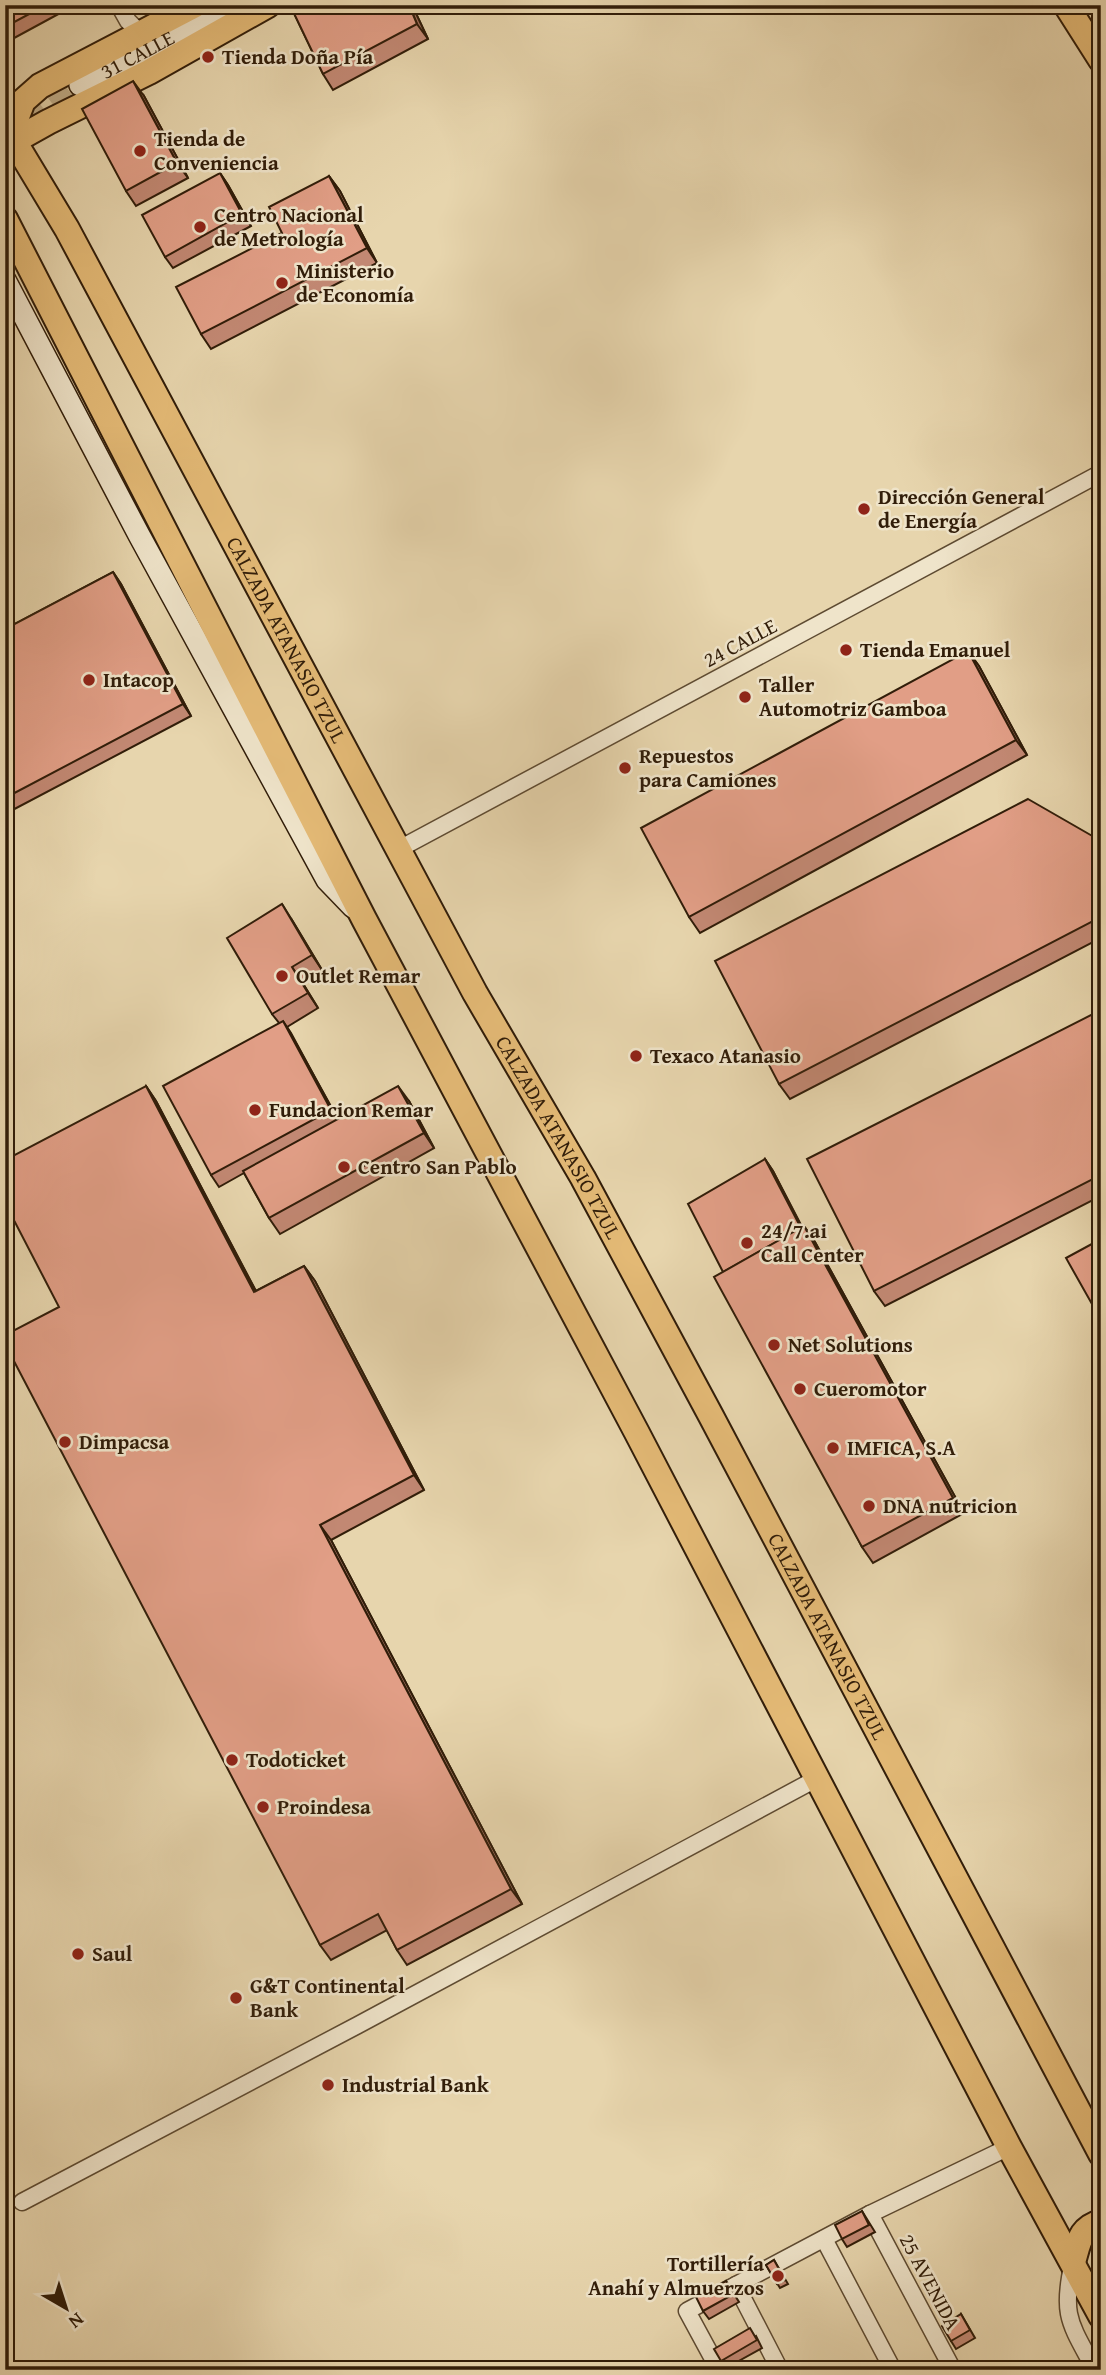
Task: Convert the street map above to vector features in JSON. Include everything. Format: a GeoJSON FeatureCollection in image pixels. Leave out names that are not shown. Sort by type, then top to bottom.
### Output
{"type":"FeatureCollection","features":[{"type":"Feature","properties":{"kind":"main road"},"geometry":{"type":"LineString","coordinates":[[10,134],[23,102],[40,86],[195,5]]}},
{"type":"Feature","properties":{"kind":"main road"},"geometry":{"type":"LineString","coordinates":[[10,134],[48,122],[149,72],[268,5]]}},
{"type":"Feature","properties":{"kind":"main road"},"geometry":{"type":"LineString","coordinates":[[1066,5],[1101,60]]}},
{"type":"Feature","properties":{"kind":"main road","name":"CALZADA ATANASIO TZUL"},"geometry":{"type":"LineString","coordinates":[[10,134],[67,229],[475,993],[583,1178],[1101,2154]]}},
{"type":"Feature","properties":{"kind":"main road"},"geometry":{"type":"LineString","coordinates":[[5,219],[364,919],[636,1431],[1009,2147],[1101,2316]]}},
{"type":"Feature","properties":{"kind":"main road"},"geometry":{"type":"LineString","coordinates":[[1073,2262],[1082,2234],[1090,2225],[1101,2222]]}},
{"type":"Feature","properties":{"kind":"street"},"geometry":{"type":"LineString","coordinates":[[119,5],[128,21],[140,33]]}},
{"type":"Feature","properties":{"kind":"street","name":"31 CALLE"},"geometry":{"type":"LineString","coordinates":[[80,85],[232,5]]}},
{"type":"Feature","properties":{"kind":"street"},"geometry":{"type":"LineString","coordinates":[[5,280],[139,535],[327,880],[364,919]]}},
{"type":"Feature","properties":{"kind":"street","name":"24 CALLE"},"geometry":{"type":"LineString","coordinates":[[399,849],[1101,473]]}},
{"type":"Feature","properties":{"kind":"street"},"geometry":{"type":"LineString","coordinates":[[22,2202],[816,1779]]}},
{"type":"Feature","properties":{"kind":"street"},"geometry":{"type":"LineString","coordinates":[[719,2370],[687,2311],[870,2214],[1009,2147]]}},
{"type":"Feature","properties":{"kind":"street","name":"25 AVENIDA"},"geometry":{"type":"LineString","coordinates":[[870,2214],[953,2370]]}},
{"type":"Feature","properties":{"kind":"street"},"geometry":{"type":"LineString","coordinates":[[824,2239],[893,2370]]}},
{"type":"Feature","properties":{"kind":"street"},"geometry":{"type":"LineString","coordinates":[[1073,2262],[1067,2305],[1071,2326],[1095,2370]]}},
{"type":"Feature","properties":{"kind":"street"},"geometry":{"type":"LineString","coordinates":[[736,2285],[780,2370]]}},
{"type":"Feature","properties":{"kind":"building"},"geometry":{"type":"Polygon","coordinates":[[[6,5],[46,5],[5,27],[6,5]]]}},
{"type":"Feature","properties":{"kind":"building"},"geometry":{"type":"Polygon","coordinates":[[[290,5],[409,5],[417,24],[323,74],[290,5]]]}},
{"type":"Feature","properties":{"kind":"building","name":"Tienda de Conveniencia"},"geometry":{"type":"Polygon","coordinates":[[[133,81],[177,163],[126,191],[82,109],[133,81]]]}},
{"type":"Feature","properties":{"kind":"building","name":"Centro Nacional de Metrología"},"geometry":{"type":"Polygon","coordinates":[[[220,173],[242,214],[165,257],[142,215],[220,173]]]}},
{"type":"Feature","properties":{"kind":"building","name":"Ministerio de Economía"},"geometry":{"type":"Polygon","coordinates":[[[329,176],[367,248],[201,334],[176,287],[282,233],[269,207],[329,176]]]}},
{"type":"Feature","properties":{"kind":"building","name":"Intacop"},"geometry":{"type":"Polygon","coordinates":[[[113,572],[183,704],[5,798],[5,629],[113,572]]]}},
{"type":"Feature","properties":{"kind":"building"},"geometry":{"type":"Polygon","coordinates":[[[968,651],[1016,740],[689,917],[641,828],[968,651]]]}},
{"type":"Feature","properties":{"kind":"building"},"geometry":{"type":"Polygon","coordinates":[[[1028,799],[1101,841],[1101,917],[779,1084],[715,961],[1028,799]]]}},
{"type":"Feature","properties":{"kind":"building","name":"Outlet Remar"},"geometry":{"type":"Polygon","coordinates":[[[282,904],[312,955],[292,967],[308,993],[272,1014],[227,938],[282,904]]]}},
{"type":"Feature","properties":{"kind":"building"},"geometry":{"type":"Polygon","coordinates":[[[1101,1010],[1101,1175],[874,1291],[807,1159],[1101,1010]]]}},
{"type":"Feature","properties":{"kind":"building","name":"Fundacion Remar"},"geometry":{"type":"Polygon","coordinates":[[[283,1021],[331,1110],[211,1175],[163,1086],[283,1021]]]}},
{"type":"Feature","properties":{"kind":"building"},"geometry":{"type":"Polygon","coordinates":[[[146,1086],[254,1292],[304,1266],[414,1475],[320,1525],[511,1889],[397,1950],[378,1914],[320,1945],[5,1344],[5,1335],[59,1307],[5,1203],[5,1160],[146,1086]]]}},
{"type":"Feature","properties":{"kind":"building","name":"Centro San Pablo"},"geometry":{"type":"Polygon","coordinates":[[[398,1086],[424,1133],[269,1218],[243,1171],[398,1086]]]}},
{"type":"Feature","properties":{"kind":"building"},"geometry":{"type":"Polygon","coordinates":[[[765,1159],[801,1228],[723,1272],[688,1204],[765,1159]]]}},
{"type":"Feature","properties":{"kind":"building"},"geometry":{"type":"Polygon","coordinates":[[[804,1226],[953,1498],[862,1547],[714,1277],[804,1226]]]}},
{"type":"Feature","properties":{"kind":"building"},"geometry":{"type":"Polygon","coordinates":[[[1101,1239],[1101,1320],[1066,1258],[1101,1239]]]}},
{"type":"Feature","properties":{"kind":"building"},"geometry":{"type":"Polygon","coordinates":[[[862,2211],[869,2225],[842,2239],[835,2225],[862,2211]]]}},
{"type":"Feature","properties":{"kind":"building","name":"Tortillería Anahí y Almuerzos"},"geometry":{"type":"Polygon","coordinates":[[[774,2260],[785,2280],[777,2284],[766,2265],[774,2260]]]}},
{"type":"Feature","properties":{"kind":"building"},"geometry":{"type":"Polygon","coordinates":[[[726,2281],[734,2294],[703,2311],[696,2297],[726,2281]]]}},
{"type":"Feature","properties":{"kind":"building"},"geometry":{"type":"Polygon","coordinates":[[[961,2314],[970,2330],[951,2341],[942,2326],[961,2314]]]}},
{"type":"Feature","properties":{"kind":"building"},"geometry":{"type":"Polygon","coordinates":[[[750,2328],[757,2340],[721,2361],[714,2349],[750,2328]]]}},
{"type":"Feature","properties":{"kind":"building"},"geometry":{"type":"Polygon","coordinates":[[[944,2363],[948,2370],[932,2370],[944,2363]]]}},
{"type":"Feature","properties":{"kind":"tunnel"},"geometry":{"type":"LineString","coordinates":[[28,123],[80,85]]}},
{"type":"Feature","properties":{"kind":"place","name":"Tienda Doña Pía"},"geometry":{"type":"Point","coordinates":[208,57]}},
{"type":"Feature","properties":{"kind":"place","name":"Tienda de Conveniencia"},"geometry":{"type":"Point","coordinates":[140,151]}},
{"type":"Feature","properties":{"kind":"place","name":"Centro Nacional de Metrología"},"geometry":{"type":"Point","coordinates":[200,227]}},
{"type":"Feature","properties":{"kind":"place","name":"Ministerio de Economía"},"geometry":{"type":"Point","coordinates":[282,283]}},
{"type":"Feature","properties":{"kind":"place","name":"Dirección General de Energía"},"geometry":{"type":"Point","coordinates":[864,509]}},
{"type":"Feature","properties":{"kind":"place","name":"Tienda Emanuel"},"geometry":{"type":"Point","coordinates":[846,650]}},
{"type":"Feature","properties":{"kind":"place","name":"Intacop"},"geometry":{"type":"Point","coordinates":[89,680]}},
{"type":"Feature","properties":{"kind":"place","name":"Taller Automotriz Gamboa"},"geometry":{"type":"Point","coordinates":[745,697]}},
{"type":"Feature","properties":{"kind":"place","name":"Repuestos para Camiones"},"geometry":{"type":"Point","coordinates":[625,768]}},
{"type":"Feature","properties":{"kind":"place","name":"Outlet Remar"},"geometry":{"type":"Point","coordinates":[282,976]}},
{"type":"Feature","properties":{"kind":"place","name":"Texaco Atanasio"},"geometry":{"type":"Point","coordinates":[636,1056]}},
{"type":"Feature","properties":{"kind":"place","name":"Fundacion Remar"},"geometry":{"type":"Point","coordinates":[255,1110]}},
{"type":"Feature","properties":{"kind":"place","name":"Centro San Pablo"},"geometry":{"type":"Point","coordinates":[344,1167]}},
{"type":"Feature","properties":{"kind":"place","name":"24/7.ai Call Center"},"geometry":{"type":"Point","coordinates":[747,1243]}},
{"type":"Feature","properties":{"kind":"place","name":"Net Solutions"},"geometry":{"type":"Point","coordinates":[774,1345]}},
{"type":"Feature","properties":{"kind":"place","name":"Cueromotor"},"geometry":{"type":"Point","coordinates":[800,1389]}},
{"type":"Feature","properties":{"kind":"place","name":"Dimpacsa"},"geometry":{"type":"Point","coordinates":[65,1442]}},
{"type":"Feature","properties":{"kind":"place","name":"IMFICA, S.A"},"geometry":{"type":"Point","coordinates":[833,1448]}},
{"type":"Feature","properties":{"kind":"place","name":"DNA nutricion"},"geometry":{"type":"Point","coordinates":[869,1506]}},
{"type":"Feature","properties":{"kind":"place","name":"Todoticket"},"geometry":{"type":"Point","coordinates":[232,1760]}},
{"type":"Feature","properties":{"kind":"place","name":"Proindesa"},"geometry":{"type":"Point","coordinates":[263,1807]}},
{"type":"Feature","properties":{"kind":"place","name":"Saul"},"geometry":{"type":"Point","coordinates":[78,1954]}},
{"type":"Feature","properties":{"kind":"place","name":"G&T Continental Bank"},"geometry":{"type":"Point","coordinates":[236,1998]}},
{"type":"Feature","properties":{"kind":"place","name":"Industrial Bank"},"geometry":{"type":"Point","coordinates":[328,2085]}},
{"type":"Feature","properties":{"kind":"place","name":"Tortillería Anahí y Almuerzos"},"geometry":{"type":"Point","coordinates":[778,2276]}}]}
